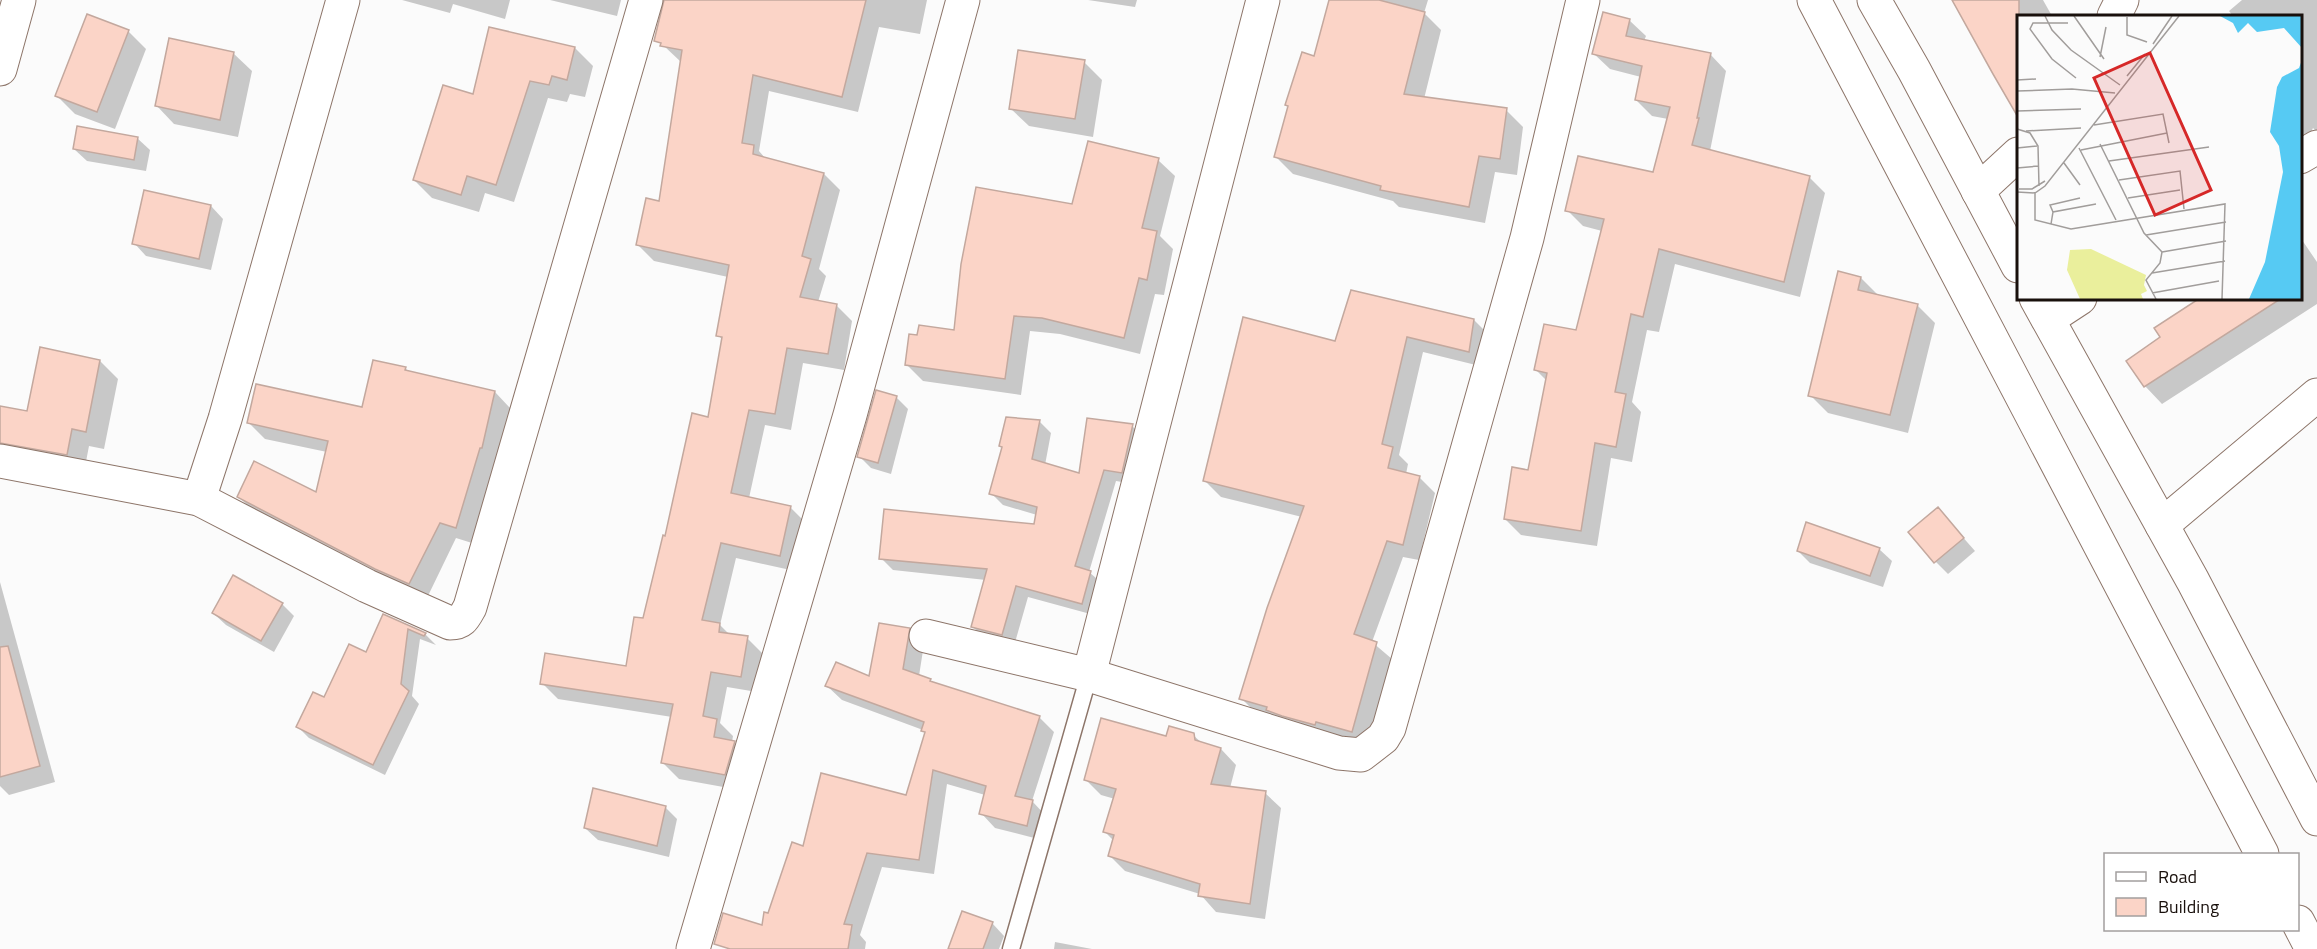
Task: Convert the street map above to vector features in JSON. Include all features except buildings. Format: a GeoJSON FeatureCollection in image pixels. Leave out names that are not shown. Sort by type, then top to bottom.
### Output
{"type":"FeatureCollection","features":[{"type":"Feature","properties":{"kind":"street"},"geometry":{"type":"LineString","coordinates":[[0,69],[19,0]]}},
{"type":"Feature","properties":{"kind":"street"},"geometry":{"type":"LineString","coordinates":[[199,499],[225,420],[343,0]]}},
{"type":"Feature","properties":{"kind":"street"},"geometry":{"type":"LineString","coordinates":[[0,461],[199,499],[367,586],[450,624],[464,620],[470,607],[646,0]]}},
{"type":"Feature","properties":{"kind":"street"},"geometry":{"type":"LineString","coordinates":[[693,949],[850,415],[963,0]]}},
{"type":"Feature","properties":{"kind":"street"},"geometry":{"type":"LineString","coordinates":[[1089,675],[1263,0]]}},
{"type":"Feature","properties":{"kind":"street"},"geometry":{"type":"LineString","coordinates":[[926,636],[1089,675],[1339,753],[1361,755],[1383,738],[1389,728],[1426,603],[1454,494],[1527,238],[1583,0]]}},
{"type":"Feature","properties":{"kind":"street"},"geometry":{"type":"LineString","coordinates":[[1814,0],[2261,853]]}},
{"type":"Feature","properties":{"kind":"street"},"geometry":{"type":"LineString","coordinates":[[1874,0],[2017,262]]}},
{"type":"Feature","properties":{"kind":"street"},"geometry":{"type":"LineString","coordinates":[[2114,15],[2122,0]]}},
{"type":"Feature","properties":{"kind":"street"},"geometry":{"type":"LineString","coordinates":[[1978,191],[2017,156]]}},
{"type":"Feature","properties":{"kind":"street"},"geometry":{"type":"LineString","coordinates":[[2073,300],[2042,309],[2162,525],[2317,819]]}},
{"type":"Feature","properties":{"kind":"street"},"geometry":{"type":"LineString","coordinates":[[2162,525],[2317,395]]}},
{"type":"Feature","properties":{"kind":"street"},"geometry":{"type":"LineString","coordinates":[[2299,924],[2312,949]]}},
{"type":"Feature","properties":{"kind":"lane"},"geometry":{"type":"LineString","coordinates":[[1011,949],[1089,675]]}}]}
